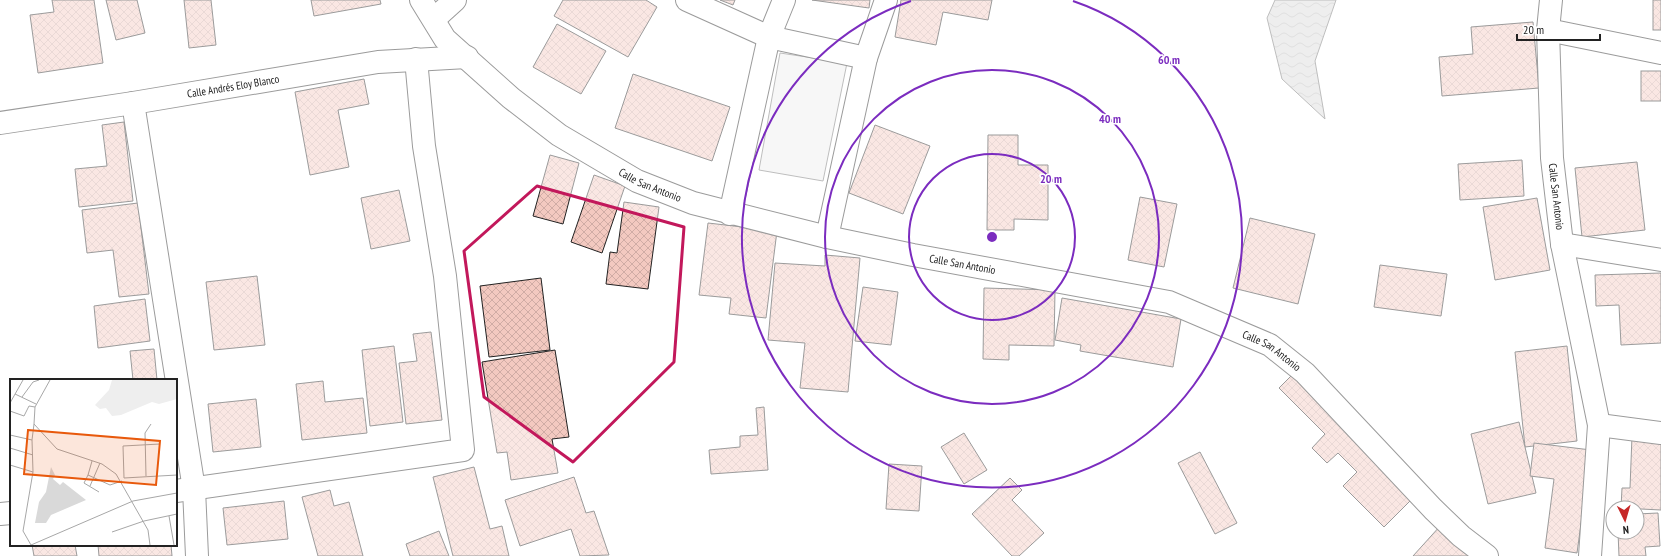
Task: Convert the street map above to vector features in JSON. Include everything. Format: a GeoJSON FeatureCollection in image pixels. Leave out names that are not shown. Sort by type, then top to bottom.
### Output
{"type":"FeatureCollection","features":[{"type":"Feature","properties":{"kind":"street","name":"Calle San Antonio"},"geometry":{"type":"LineString","coordinates":[[421,0],[445,39],[511,98],[559,135],[637,182],[693,203],[730,214],[827,237],[1169,302],[1270,345],[1305,373],[1433,509],[1461,536],[1487,556]]}},
{"type":"Feature","properties":{"kind":"street"},"geometry":{"type":"LineString","coordinates":[[434,19],[455,0]]}},
{"type":"Feature","properties":{"kind":"street"},"geometry":{"type":"LineString","coordinates":[[686,0],[769,37],[866,58]]}},
{"type":"Feature","properties":{"kind":"street"},"geometry":{"type":"LineString","coordinates":[[730,214],[769,37],[784,0]]}},
{"type":"Feature","properties":{"kind":"street"},"geometry":{"type":"LineString","coordinates":[[827,237],[866,58],[886,0]]}},
{"type":"Feature","properties":{"kind":"street","name":"Calle San Antonio"},"geometry":{"type":"LineString","coordinates":[[1550,0],[1548,30],[1552,158],[1562,244],[1599,425],[1590,556]]}},
{"type":"Feature","properties":{"kind":"street"},"geometry":{"type":"LineString","coordinates":[[1548,30],[1661,53]]}},
{"type":"Feature","properties":{"kind":"street","name":"Calle Andrés Eloy Blanco"},"geometry":{"type":"LineString","coordinates":[[0,123],[133,103],[378,62],[416,59],[467,58]]}},
{"type":"Feature","properties":{"kind":"street"},"geometry":{"type":"LineString","coordinates":[[185,490],[463,450],[445,276],[424,146],[416,59]]}},
{"type":"Feature","properties":{"kind":"street"},"geometry":{"type":"LineString","coordinates":[[133,103],[170,379]]}},
{"type":"Feature","properties":{"kind":"street"},"geometry":{"type":"LineString","coordinates":[[1562,244],[1661,260]]}},
{"type":"Feature","properties":{"kind":"street"},"geometry":{"type":"LineString","coordinates":[[1599,425],[1661,433]]}},
{"type":"Feature","properties":{"kind":"street"},"geometry":{"type":"LineString","coordinates":[[177,430],[185,490],[197,556]]}},
{"type":"Feature","properties":{"kind":"street"},"geometry":{"type":"LineString","coordinates":[[0,514],[10,513]]}},
{"type":"Feature","properties":{"kind":"highlighted area"},"geometry":{"type":"Polygon","coordinates":[[[537,186],[684,227],[674,362],[573,462],[484,397],[464,251],[537,186]]]}},
{"type":"Feature","properties":{"kind":"shaded area"},"geometry":{"type":"Polygon","coordinates":[[[780,53],[847,63],[823,181],[759,170],[780,53]]]}},
{"type":"Feature","properties":{"kind":"water"},"geometry":{"type":"Polygon","coordinates":[[[1275,0],[1336,0],[1315,61],[1325,119],[1282,79],[1267,18],[1275,0]]]}},
{"type":"Feature","properties":{"kind":"building"},"geometry":{"type":"Polygon","coordinates":[[[52,0],[94,0],[103,63],[38,73],[30,15],[54,12],[52,0]]]}},
{"type":"Feature","properties":{"kind":"building"},"geometry":{"type":"Polygon","coordinates":[[[106,0],[137,0],[145,33],[116,40],[106,0]]]}},
{"type":"Feature","properties":{"kind":"building"},"geometry":{"type":"Polygon","coordinates":[[[184,0],[211,0],[216,45],[189,48],[184,0]]]}},
{"type":"Feature","properties":{"kind":"building"},"geometry":{"type":"Polygon","coordinates":[[[311,0],[380,0],[381,4],[314,16],[311,0]]]}},
{"type":"Feature","properties":{"kind":"building"},"geometry":{"type":"Polygon","coordinates":[[[563,0],[646,0],[657,7],[628,57],[554,16],[563,0]]]}},
{"type":"Feature","properties":{"kind":"building"},"geometry":{"type":"Polygon","coordinates":[[[720,0],[735,0],[733,5],[720,0]]]}},
{"type":"Feature","properties":{"kind":"building"},"geometry":{"type":"Polygon","coordinates":[[[812,0],[870,0],[869,8],[812,0]]]}},
{"type":"Feature","properties":{"kind":"building"},"geometry":{"type":"Polygon","coordinates":[[[901,0],[992,0],[988,20],[943,12],[936,45],[895,37],[901,0]]]}},
{"type":"Feature","properties":{"kind":"building"},"geometry":{"type":"Polygon","coordinates":[[[1653,0],[1661,0],[1661,30],[1653,30],[1653,0]]]}},
{"type":"Feature","properties":{"kind":"building"},"geometry":{"type":"Polygon","coordinates":[[[1533,22],[1539,88],[1442,96],[1439,57],[1473,54],[1471,27],[1533,22]]]}},
{"type":"Feature","properties":{"kind":"building"},"geometry":{"type":"Polygon","coordinates":[[[557,24],[606,51],[581,94],[533,67],[557,24]]]}},
{"type":"Feature","properties":{"kind":"building"},"geometry":{"type":"Polygon","coordinates":[[[1641,71],[1661,71],[1661,101],[1641,101],[1641,71]]]}},
{"type":"Feature","properties":{"kind":"building"},"geometry":{"type":"Polygon","coordinates":[[[633,74],[730,107],[712,161],[615,128],[633,74]]]}},
{"type":"Feature","properties":{"kind":"building"},"geometry":{"type":"Polygon","coordinates":[[[364,79],[369,104],[338,110],[349,167],[310,175],[295,92],[364,79]]]}},
{"type":"Feature","properties":{"kind":"building"},"geometry":{"type":"Polygon","coordinates":[[[124,122],[133,201],[79,207],[75,169],[107,166],[102,125],[124,122]]]}},
{"type":"Feature","properties":{"kind":"building"},"geometry":{"type":"Polygon","coordinates":[[[875,125],[930,146],[903,214],[849,193],[875,125]]]}},
{"type":"Feature","properties":{"kind":"building"},"geometry":{"type":"Polygon","coordinates":[[[988,135],[1018,135],[1018,165],[1048,165],[1048,220],[1014,219],[1014,230],[987,230],[988,135]]]}},
{"type":"Feature","properties":{"kind":"building"},"geometry":{"type":"Polygon","coordinates":[[[550,155],[579,163],[563,224],[533,216],[550,155]]]}},
{"type":"Feature","properties":{"kind":"building"},"geometry":{"type":"Polygon","coordinates":[[[1522,160],[1524,196],[1460,200],[1458,164],[1522,160]]]}},
{"type":"Feature","properties":{"kind":"building"},"geometry":{"type":"Polygon","coordinates":[[[1637,162],[1645,230],[1582,237],[1575,168],[1637,162]]]}},
{"type":"Feature","properties":{"kind":"building"},"geometry":{"type":"Polygon","coordinates":[[[594,175],[625,186],[602,253],[571,242],[594,175]]]}},
{"type":"Feature","properties":{"kind":"building"},"geometry":{"type":"Polygon","coordinates":[[[399,190],[410,241],[371,249],[361,198],[399,190]]]}},
{"type":"Feature","properties":{"kind":"building"},"geometry":{"type":"Polygon","coordinates":[[[1140,197],[1177,204],[1164,267],[1128,260],[1140,197]]]}},
{"type":"Feature","properties":{"kind":"building"},"geometry":{"type":"Polygon","coordinates":[[[1537,198],[1550,270],[1495,280],[1483,207],[1537,198]]]}},
{"type":"Feature","properties":{"kind":"building"},"geometry":{"type":"Polygon","coordinates":[[[624,202],[659,207],[648,289],[606,284],[610,252],[617,253],[624,202]]]}},
{"type":"Feature","properties":{"kind":"building"},"geometry":{"type":"Polygon","coordinates":[[[138,203],[149,294],[119,297],[113,250],[87,253],[82,210],[138,203]]]}},
{"type":"Feature","properties":{"kind":"building"},"geometry":{"type":"Polygon","coordinates":[[[1250,218],[1315,234],[1298,304],[1233,288],[1250,218]]]}},
{"type":"Feature","properties":{"kind":"building"},"geometry":{"type":"Polygon","coordinates":[[[708,223],[777,231],[766,318],[729,314],[731,298],[699,295],[708,223]]]}},
{"type":"Feature","properties":{"kind":"building"},"geometry":{"type":"Polygon","coordinates":[[[825,255],[860,258],[848,392],[800,388],[805,343],[768,340],[775,263],[825,266],[825,255]]]}},
{"type":"Feature","properties":{"kind":"building"},"geometry":{"type":"Polygon","coordinates":[[[1380,265],[1447,274],[1441,316],[1374,307],[1380,265]]]}},
{"type":"Feature","properties":{"kind":"building"},"geometry":{"type":"Polygon","coordinates":[[[1661,273],[1661,343],[1621,345],[1619,305],[1596,306],[1595,275],[1661,273]]]}},
{"type":"Feature","properties":{"kind":"building"},"geometry":{"type":"Polygon","coordinates":[[[257,276],[265,345],[214,350],[206,282],[257,276]]]}},
{"type":"Feature","properties":{"kind":"building"},"geometry":{"type":"Polygon","coordinates":[[[541,278],[550,350],[489,357],[480,286],[541,278]]]}},
{"type":"Feature","properties":{"kind":"building"},"geometry":{"type":"Polygon","coordinates":[[[863,287],[898,292],[891,345],[855,341],[863,287]]]}},
{"type":"Feature","properties":{"kind":"building"},"geometry":{"type":"Polygon","coordinates":[[[984,288],[1055,290],[1054,346],[1009,345],[1009,360],[983,359],[984,288]]]}},
{"type":"Feature","properties":{"kind":"building"},"geometry":{"type":"Polygon","coordinates":[[[1062,298],[1181,319],[1173,367],[1080,351],[1081,345],[1055,340],[1062,298]]]}},
{"type":"Feature","properties":{"kind":"building"},"geometry":{"type":"Polygon","coordinates":[[[145,299],[150,341],[98,348],[94,306],[145,299]]]}},
{"type":"Feature","properties":{"kind":"building"},"geometry":{"type":"Polygon","coordinates":[[[431,332],[442,420],[406,424],[399,363],[417,361],[413,334],[431,332]]]}},
{"type":"Feature","properties":{"kind":"building"},"geometry":{"type":"Polygon","coordinates":[[[394,346],[403,422],[370,426],[362,350],[394,346]]]}},
{"type":"Feature","properties":{"kind":"building"},"geometry":{"type":"Polygon","coordinates":[[[1567,346],[1577,441],[1525,447],[1515,352],[1567,346]]]}},
{"type":"Feature","properties":{"kind":"building"},"geometry":{"type":"Polygon","coordinates":[[[154,349],[157,379],[133,379],[130,351],[154,349]]]}},
{"type":"Feature","properties":{"kind":"building"},"geometry":{"type":"Polygon","coordinates":[[[555,350],[569,437],[552,439],[558,473],[511,480],[507,452],[497,453],[482,362],[555,350]]]}},
{"type":"Feature","properties":{"kind":"building"},"geometry":{"type":"Polygon","coordinates":[[[1294,373],[1417,494],[1384,527],[1343,486],[1357,472],[1338,453],[1327,463],[1312,448],[1325,434],[1279,388],[1294,373]]]}},
{"type":"Feature","properties":{"kind":"building"},"geometry":{"type":"Polygon","coordinates":[[[323,381],[325,402],[363,398],[367,433],[302,440],[296,384],[323,381]]]}},
{"type":"Feature","properties":{"kind":"building"},"geometry":{"type":"Polygon","coordinates":[[[256,399],[261,447],[213,452],[208,404],[256,399]]]}},
{"type":"Feature","properties":{"kind":"building"},"geometry":{"type":"Polygon","coordinates":[[[764,407],[768,470],[711,474],[709,450],[740,447],[740,436],[758,435],[756,408],[764,407]]]}},
{"type":"Feature","properties":{"kind":"building"},"geometry":{"type":"Polygon","coordinates":[[[1519,422],[1536,493],[1488,504],[1471,434],[1519,422]]]}},
{"type":"Feature","properties":{"kind":"building"},"geometry":{"type":"Polygon","coordinates":[[[964,433],[987,470],[964,484],[941,447],[964,433]]]}},
{"type":"Feature","properties":{"kind":"building"},"geometry":{"type":"Polygon","coordinates":[[[1632,436],[1661,438],[1661,510],[1645,509],[1645,500],[1621,500],[1622,488],[1630,488],[1632,436]]]}},
{"type":"Feature","properties":{"kind":"building"},"geometry":{"type":"Polygon","coordinates":[[[1534,443],[1591,450],[1577,553],[1545,548],[1554,479],[1530,476],[1534,443]]]}},
{"type":"Feature","properties":{"kind":"building"},"geometry":{"type":"Polygon","coordinates":[[[1200,452],[1237,523],[1215,534],[1178,463],[1200,452]]]}},
{"type":"Feature","properties":{"kind":"building"},"geometry":{"type":"Polygon","coordinates":[[[889,464],[922,466],[919,511],[886,509],[889,464]]]}},
{"type":"Feature","properties":{"kind":"building"},"geometry":{"type":"Polygon","coordinates":[[[474,467],[490,529],[502,526],[509,556],[453,556],[433,477],[474,467]]]}},
{"type":"Feature","properties":{"kind":"building"},"geometry":{"type":"Polygon","coordinates":[[[574,477],[586,513],[594,511],[609,555],[580,556],[571,529],[520,546],[505,500],[574,477]]]}},
{"type":"Feature","properties":{"kind":"building"},"geometry":{"type":"Polygon","coordinates":[[[1010,478],[1022,490],[1012,500],[1044,533],[1019,556],[1012,556],[972,514],[1010,478]]]}},
{"type":"Feature","properties":{"kind":"building"},"geometry":{"type":"Polygon","coordinates":[[[330,490],[334,506],[349,502],[363,556],[318,556],[302,497],[330,490]]]}},
{"type":"Feature","properties":{"kind":"building"},"geometry":{"type":"Polygon","coordinates":[[[284,501],[288,539],[227,545],[223,508],[284,501]]]}},
{"type":"Feature","properties":{"kind":"building"},"geometry":{"type":"Polygon","coordinates":[[[1658,513],[1660,546],[1645,547],[1646,556],[1619,556],[1618,540],[1645,540],[1645,514],[1658,513]]]}},
{"type":"Feature","properties":{"kind":"building"},"geometry":{"type":"Polygon","coordinates":[[[1441,525],[1477,556],[1413,556],[1441,525]]]}},
{"type":"Feature","properties":{"kind":"building"},"geometry":{"type":"Polygon","coordinates":[[[439,531],[449,556],[410,556],[406,544],[439,531]]]}},
{"type":"Feature","properties":{"kind":"building"},"geometry":{"type":"Polygon","coordinates":[[[32,546],[75,546],[77,556],[34,556],[32,546]]]}},
{"type":"Feature","properties":{"kind":"building"},"geometry":{"type":"Polygon","coordinates":[[[98,546],[171,546],[172,556],[99,556],[98,546]]]}}]}
